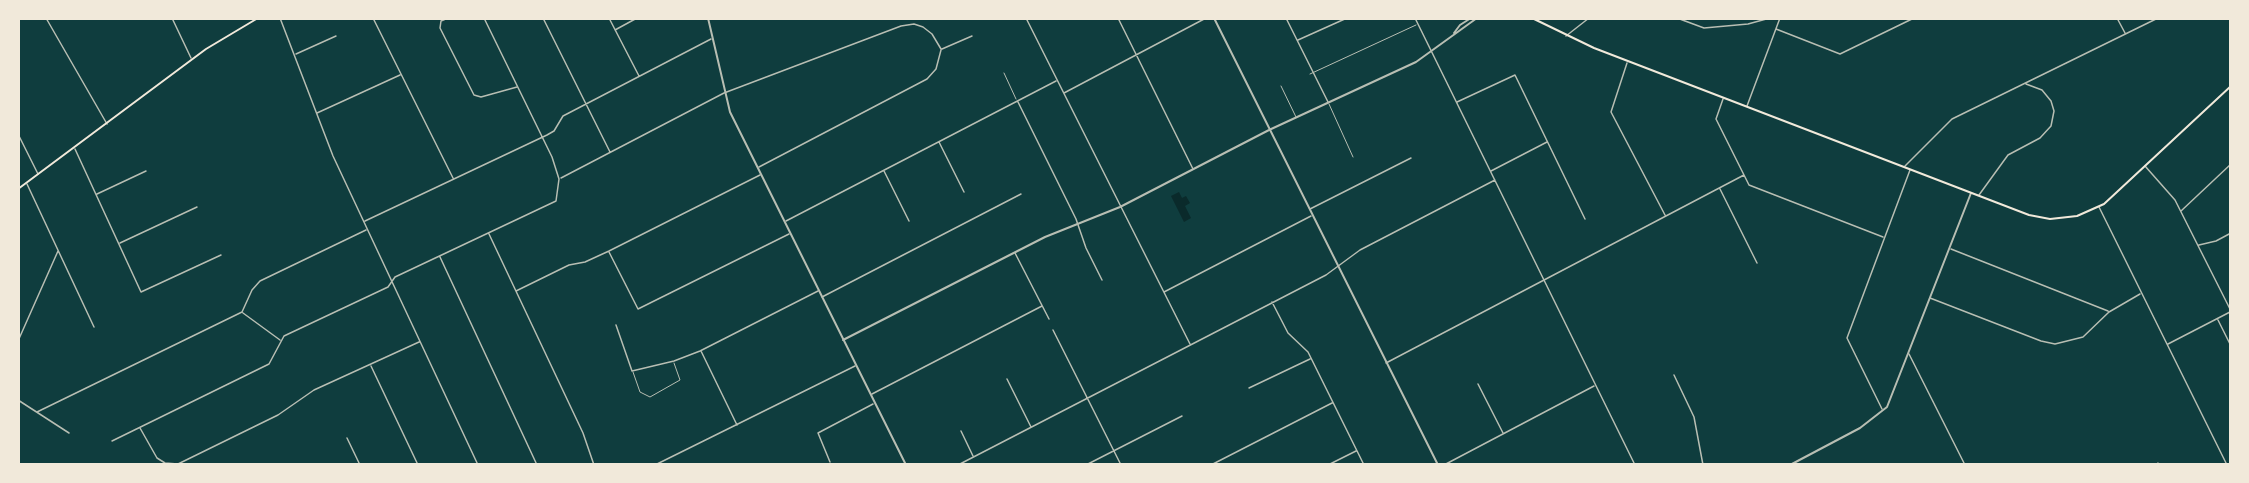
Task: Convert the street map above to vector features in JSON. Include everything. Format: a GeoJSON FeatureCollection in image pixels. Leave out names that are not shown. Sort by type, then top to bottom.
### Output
{"type":"FeatureCollection","features":[{"type":"Feature","properties":{"kind":"main road"},"geometry":{"type":"LineString","coordinates":[[18,189],[192,59],[228,34],[258,18]]}},
{"type":"Feature","properties":{"kind":"main road"},"geometry":{"type":"LineString","coordinates":[[1532,18],[1566,36],[1628,61],[1971,193],[2034,216],[2050,219],[2077,216],[2099,207],[2231,86]]}},
{"type":"Feature","properties":{"kind":"street"},"geometry":{"type":"LineString","coordinates":[[46,18],[107,124]]}},
{"type":"Feature","properties":{"kind":"street"},"geometry":{"type":"LineString","coordinates":[[172,18],[192,59]]}},
{"type":"Feature","properties":{"kind":"street"},"geometry":{"type":"LineString","coordinates":[[280,18],[333,156],[478,465]]}},
{"type":"Feature","properties":{"kind":"street"},"geometry":{"type":"LineString","coordinates":[[373,18],[453,179]]}},
{"type":"Feature","properties":{"kind":"street"},"geometry":{"type":"LineString","coordinates":[[448,18],[441,21],[440,28],[474,95],[481,97],[518,87]]}},
{"type":"Feature","properties":{"kind":"street"},"geometry":{"type":"LineString","coordinates":[[112,441],[269,364],[281,340],[388,287],[395,277],[554,202],[559,192],[559,179],[543,137],[484,18]]}},
{"type":"Feature","properties":{"kind":"street"},"geometry":{"type":"LineString","coordinates":[[543,18],[610,153]]}},
{"type":"Feature","properties":{"kind":"street"},"geometry":{"type":"LineString","coordinates":[[609,18],[640,76]]}},
{"type":"Feature","properties":{"kind":"street"},"geometry":{"type":"LineString","coordinates":[[615,30],[638,18]]}},
{"type":"Feature","properties":{"kind":"street"},"geometry":{"type":"LineString","coordinates":[[708,18],[730,112],[906,465]]}},
{"type":"Feature","properties":{"kind":"street"},"geometry":{"type":"LineString","coordinates":[[1026,18],[1190,345]]}},
{"type":"Feature","properties":{"kind":"street"},"geometry":{"type":"LineString","coordinates":[[1119,18],[1193,169]]}},
{"type":"Feature","properties":{"kind":"street"},"geometry":{"type":"LineString","coordinates":[[1064,93],[1206,18]]}},
{"type":"Feature","properties":{"kind":"street"},"geometry":{"type":"LineString","coordinates":[[1214,18],[1438,465]]}},
{"type":"Feature","properties":{"kind":"street"},"geometry":{"type":"LineString","coordinates":[[1286,18],[1329,103]]}},
{"type":"Feature","properties":{"kind":"street"},"geometry":{"type":"LineString","coordinates":[[1297,41],[1347,18]]}},
{"type":"Feature","properties":{"kind":"street"},"geometry":{"type":"LineString","coordinates":[[1415,18],[1635,465]]}},
{"type":"Feature","properties":{"kind":"street"},"geometry":{"type":"LineString","coordinates":[[1454,33],[1460,25],[1471,18]]}},
{"type":"Feature","properties":{"kind":"street"},"geometry":{"type":"LineString","coordinates":[[843,340],[1015,252],[1120,207],[1269,130],[1416,62],[1477,18]]}},
{"type":"Feature","properties":{"kind":"street"},"geometry":{"type":"LineString","coordinates":[[1566,36],[1589,18]]}},
{"type":"Feature","properties":{"kind":"street"},"geometry":{"type":"LineString","coordinates":[[1677,18],[1704,28],[1748,24],[1770,18]]}},
{"type":"Feature","properties":{"kind":"street"},"geometry":{"type":"LineString","coordinates":[[1747,106],[1780,18]]}},
{"type":"Feature","properties":{"kind":"street"},"geometry":{"type":"LineString","coordinates":[[1776,29],[1840,54],[1914,18]]}},
{"type":"Feature","properties":{"kind":"street"},"geometry":{"type":"LineString","coordinates":[[2117,18],[2125,34]]}},
{"type":"Feature","properties":{"kind":"street"},"geometry":{"type":"LineString","coordinates":[[1905,167],[1952,119],[2158,18]]}},
{"type":"Feature","properties":{"kind":"street"},"geometry":{"type":"LineString","coordinates":[[559,179],[724,93],[906,24],[928,30],[941,49],[936,69],[927,79],[757,168]]}},
{"type":"Feature","properties":{"kind":"street"},"geometry":{"type":"LineString","coordinates":[[295,55],[336,36]]}},
{"type":"Feature","properties":{"kind":"street"},"geometry":{"type":"LineString","coordinates":[[941,49],[972,36]]}},
{"type":"Feature","properties":{"kind":"street"},"geometry":{"type":"LineString","coordinates":[[364,222],[543,137],[554,131],[563,116],[712,38]]}},
{"type":"Feature","properties":{"kind":"street"},"geometry":{"type":"LineString","coordinates":[[1628,61],[1611,112],[1665,216]]}},
{"type":"Feature","properties":{"kind":"street"},"geometry":{"type":"LineString","coordinates":[[317,113],[401,74]]}},
{"type":"Feature","properties":{"kind":"street"},"geometry":{"type":"LineString","coordinates":[[1457,103],[1515,75],[1586,219]]}},
{"type":"Feature","properties":{"kind":"street"},"geometry":{"type":"LineString","coordinates":[[784,222],[1057,80]]}},
{"type":"Feature","properties":{"kind":"street"},"geometry":{"type":"LineString","coordinates":[[1978,195],[2008,155],[2040,138],[2051,126],[2054,111],[2048,96],[2042,90],[2025,83]]}},
{"type":"Feature","properties":{"kind":"street"},"geometry":{"type":"LineString","coordinates":[[1724,97],[1716,119],[1749,185],[1884,237]]}},
{"type":"Feature","properties":{"kind":"street"},"geometry":{"type":"LineString","coordinates":[[1017,100],[1078,224],[1086,248],[1102,280]]}},
{"type":"Feature","properties":{"kind":"street"},"geometry":{"type":"LineString","coordinates":[[18,134],[38,175]]}},
{"type":"Feature","properties":{"kind":"street"},"geometry":{"type":"LineString","coordinates":[[939,141],[964,192]]}},
{"type":"Feature","properties":{"kind":"street"},"geometry":{"type":"LineString","coordinates":[[1491,171],[1548,142]]}},
{"type":"Feature","properties":{"kind":"street"},"geometry":{"type":"LineString","coordinates":[[75,148],[141,292],[221,255]]}},
{"type":"Feature","properties":{"kind":"street"},"geometry":{"type":"LineString","coordinates":[[1309,210],[1411,158]]}},
{"type":"Feature","properties":{"kind":"street"},"geometry":{"type":"LineString","coordinates":[[2181,211],[2231,164]]}},
{"type":"Feature","properties":{"kind":"street"},"geometry":{"type":"LineString","coordinates":[[2144,166],[2170,194],[2181,211],[2231,311],[2168,345]]}},
{"type":"Feature","properties":{"kind":"street"},"geometry":{"type":"LineString","coordinates":[[1883,411],[1847,338],[1910,169]]}},
{"type":"Feature","properties":{"kind":"street"},"geometry":{"type":"LineString","coordinates":[[883,170],[909,221]]}},
{"type":"Feature","properties":{"kind":"street"},"geometry":{"type":"LineString","coordinates":[[96,194],[146,171]]}},
{"type":"Feature","properties":{"kind":"street"},"geometry":{"type":"LineString","coordinates":[[516,291],[569,265],[585,262],[609,251],[760,175]]}},
{"type":"Feature","properties":{"kind":"street"},"geometry":{"type":"LineString","coordinates":[[1386,363],[1744,176]]}},
{"type":"Feature","properties":{"kind":"street"},"geometry":{"type":"LineString","coordinates":[[958,465],[1272,302],[1338,266],[1360,250],[1495,180]]}},
{"type":"Feature","properties":{"kind":"street"},"geometry":{"type":"LineString","coordinates":[[26,183],[94,327]]}},
{"type":"Feature","properties":{"kind":"street"},"geometry":{"type":"LineString","coordinates":[[1719,188],[1757,263]]}},
{"type":"Feature","properties":{"kind":"street"},"geometry":{"type":"LineString","coordinates":[[1790,465],[1860,428],[1883,411],[1894,393],[1971,193]]}},
{"type":"Feature","properties":{"kind":"street"},"geometry":{"type":"LineString","coordinates":[[821,297],[1022,194]]}},
{"type":"Feature","properties":{"kind":"street"},"geometry":{"type":"LineString","coordinates":[[119,243],[197,207]]}},
{"type":"Feature","properties":{"kind":"street"},"geometry":{"type":"LineString","coordinates":[[2099,207],[2227,465]]}},
{"type":"Feature","properties":{"kind":"street"},"geometry":{"type":"LineString","coordinates":[[1164,292],[1312,216]]}},
{"type":"Feature","properties":{"kind":"street"},"geometry":{"type":"LineString","coordinates":[[37,412],[242,312],[252,290],[260,281],[367,230]]}},
{"type":"Feature","properties":{"kind":"street"},"geometry":{"type":"LineString","coordinates":[[488,233],[583,433],[594,465]]}},
{"type":"Feature","properties":{"kind":"street"},"geometry":{"type":"LineString","coordinates":[[609,251],[638,309],[790,233]]}},
{"type":"Feature","properties":{"kind":"street"},"geometry":{"type":"LineString","coordinates":[[2198,245],[2216,241],[2231,233]]}},
{"type":"Feature","properties":{"kind":"street"},"geometry":{"type":"LineString","coordinates":[[1948,248],[2109,312]]}},
{"type":"Feature","properties":{"kind":"street"},"geometry":{"type":"LineString","coordinates":[[18,341],[58,250]]}},
{"type":"Feature","properties":{"kind":"street"},"geometry":{"type":"LineString","coordinates":[[1015,252],[1049,320]]}},
{"type":"Feature","properties":{"kind":"street"},"geometry":{"type":"LineString","coordinates":[[440,256],[537,465]]}},
{"type":"Feature","properties":{"kind":"street"},"geometry":{"type":"LineString","coordinates":[[616,326],[632,371],[674,361],[700,351],[818,291]]}},
{"type":"Feature","properties":{"kind":"street"},"geometry":{"type":"LineString","coordinates":[[1930,298],[2041,341],[2055,344],[2071,342],[2083,337],[2109,312],[2141,293]]}},
{"type":"Feature","properties":{"kind":"street"},"geometry":{"type":"LineString","coordinates":[[1272,302],[1288,333],[1305,348],[1311,358],[1364,465]]}},
{"type":"Feature","properties":{"kind":"street"},"geometry":{"type":"LineString","coordinates":[[870,395],[1042,306]]}},
{"type":"Feature","properties":{"kind":"street"},"geometry":{"type":"LineString","coordinates":[[242,312],[281,340]]}},
{"type":"Feature","properties":{"kind":"street"},"geometry":{"type":"LineString","coordinates":[[2218,320],[2231,346]]}},
{"type":"Feature","properties":{"kind":"street"},"geometry":{"type":"LineString","coordinates":[[1053,330],[1121,465]]}},
{"type":"Feature","properties":{"kind":"street"},"geometry":{"type":"LineString","coordinates":[[140,427],[151,449],[161,461],[169,465],[178,464],[278,415],[308,393],[420,341]]}},
{"type":"Feature","properties":{"kind":"street"},"geometry":{"type":"LineString","coordinates":[[700,351],[737,425]]}},
{"type":"Feature","properties":{"kind":"street"},"geometry":{"type":"LineString","coordinates":[[1909,354],[1965,465]]}},
{"type":"Feature","properties":{"kind":"street"},"geometry":{"type":"LineString","coordinates":[[1249,388],[1311,358]]}},
{"type":"Feature","properties":{"kind":"street"},"geometry":{"type":"LineString","coordinates":[[370,364],[418,465]]}},
{"type":"Feature","properties":{"kind":"street"},"geometry":{"type":"LineString","coordinates":[[655,465],[856,366]]}},
{"type":"Feature","properties":{"kind":"street"},"geometry":{"type":"LineString","coordinates":[[1674,375],[1695,417],[1703,465]]}},
{"type":"Feature","properties":{"kind":"street"},"geometry":{"type":"LineString","coordinates":[[1007,379],[1031,427]]}},
{"type":"Feature","properties":{"kind":"street"},"geometry":{"type":"LineString","coordinates":[[1478,384],[1504,434]]}},
{"type":"Feature","properties":{"kind":"street"},"geometry":{"type":"LineString","coordinates":[[1444,465],[1595,386]]}},
{"type":"Feature","properties":{"kind":"street"},"geometry":{"type":"LineString","coordinates":[[18,400],[69,433]]}},
{"type":"Feature","properties":{"kind":"street"},"geometry":{"type":"LineString","coordinates":[[1211,465],[1333,402]]}},
{"type":"Feature","properties":{"kind":"street"},"geometry":{"type":"LineString","coordinates":[[830,462],[818,433],[874,404]]}},
{"type":"Feature","properties":{"kind":"street"},"geometry":{"type":"LineString","coordinates":[[1086,465],[1182,416]]}},
{"type":"Feature","properties":{"kind":"street"},"geometry":{"type":"LineString","coordinates":[[961,431],[974,457]]}},
{"type":"Feature","properties":{"kind":"street"},"geometry":{"type":"LineString","coordinates":[[347,438],[360,465]]}},
{"type":"Feature","properties":{"kind":"street"},"geometry":{"type":"LineString","coordinates":[[1328,465],[1357,450]]}},
{"type":"Feature","properties":{"kind":"lane"},"geometry":{"type":"LineString","coordinates":[[1312,73],[1418,24]]}},
{"type":"Feature","properties":{"kind":"lane"},"geometry":{"type":"LineString","coordinates":[[1004,73],[1017,100]]}},
{"type":"Feature","properties":{"kind":"lane"},"geometry":{"type":"LineString","coordinates":[[1281,87],[1297,118]]}},
{"type":"Feature","properties":{"kind":"lane"},"geometry":{"type":"LineString","coordinates":[[1329,103],[1353,157]]}},
{"type":"Feature","properties":{"kind":"lane"},"geometry":{"type":"LineString","coordinates":[[632,371],[640,392],[650,397],[680,380],[674,361]]}},
{"type":"Feature","properties":{"kind":"water"},"geometry":{"type":"Polygon","coordinates":[[[1179,192],[1182,198],[1186,196],[1190,203],[1185,206],[1191,218],[1184,222],[1171,196],[1179,192]]]}}]}
